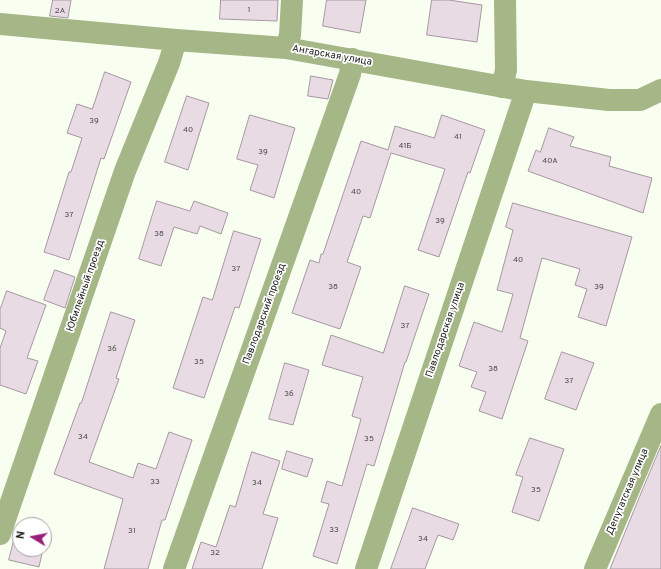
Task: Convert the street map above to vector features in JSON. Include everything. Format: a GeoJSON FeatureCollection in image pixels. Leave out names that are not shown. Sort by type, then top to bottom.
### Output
{"type":"FeatureCollection","features":[{"type":"Feature","properties":{"kind":"street"},"geometry":{"type":"LineString","coordinates":[[286,48],[290,35],[292,0]]}},
{"type":"Feature","properties":{"kind":"street"},"geometry":{"type":"LineString","coordinates":[[502,87],[506,70],[505,0]]}},
{"type":"Feature","properties":{"kind":"street","name":"Ангарская улица"},"geometry":{"type":"LineString","coordinates":[[0,24],[176,40],[286,48],[526,91],[609,100],[640,100],[661,90]]}},
{"type":"Feature","properties":{"kind":"street","name":"Юбилейный проезд"},"geometry":{"type":"LineString","coordinates":[[0,534],[125,171],[169,63],[176,40]]}},
{"type":"Feature","properties":{"kind":"street","name":"Павлодарский проезд"},"geometry":{"type":"LineString","coordinates":[[174,569],[348,82],[352,59]]}},
{"type":"Feature","properties":{"kind":"street","name":"Павлодарская улица"},"geometry":{"type":"LineString","coordinates":[[366,569],[526,91]]}},
{"type":"Feature","properties":{"kind":"street","name":"Депутатская улица"},"geometry":{"type":"LineString","coordinates":[[595,569],[661,414]]}},
{"type":"Feature","properties":{"kind":"building"},"geometry":{"type":"Polygon","coordinates":[[[53,0],[71,0],[68,18],[50,16],[53,0]]]}},
{"type":"Feature","properties":{"kind":"building"},"geometry":{"type":"Polygon","coordinates":[[[221,0],[278,0],[277,21],[220,19],[221,0]]]}},
{"type":"Feature","properties":{"kind":"building"},"geometry":{"type":"Polygon","coordinates":[[[327,0],[366,0],[360,33],[323,26],[327,0]]]}},
{"type":"Feature","properties":{"kind":"building"},"geometry":{"type":"Polygon","coordinates":[[[432,0],[449,0],[482,5],[477,42],[427,35],[432,0]]]}},
{"type":"Feature","properties":{"kind":"building"},"geometry":{"type":"Polygon","coordinates":[[[105,72],[131,82],[104,159],[101,158],[69,260],[44,252],[69,172],[71,172],[82,138],[67,133],[77,104],[92,109],[105,72]]]}},
{"type":"Feature","properties":{"kind":"building"},"geometry":{"type":"Polygon","coordinates":[[[311,76],[333,80],[328,99],[308,96],[311,76]]]}},
{"type":"Feature","properties":{"kind":"building"},"geometry":{"type":"Polygon","coordinates":[[[187,96],[209,103],[188,170],[165,162],[187,96]]]}},
{"type":"Feature","properties":{"kind":"building"},"geometry":{"type":"Polygon","coordinates":[[[250,115],[295,128],[274,198],[250,190],[258,165],[237,159],[250,115]]]}},
{"type":"Feature","properties":{"kind":"building"},"geometry":{"type":"Polygon","coordinates":[[[442,115],[485,130],[470,173],[468,172],[439,257],[418,250],[445,169],[391,153],[370,218],[363,216],[347,262],[361,267],[340,329],[292,313],[310,260],[319,263],[321,254],[323,254],[361,141],[388,150],[395,126],[434,138],[442,115]]]}},
{"type":"Feature","properties":{"kind":"building"},"geometry":{"type":"Polygon","coordinates":[[[549,128],[574,137],[570,146],[611,157],[609,166],[652,178],[643,213],[528,171],[536,150],[540,152],[549,128]]]}},
{"type":"Feature","properties":{"kind":"building"},"geometry":{"type":"Polygon","coordinates":[[[157,201],[190,211],[194,201],[228,213],[221,234],[200,226],[197,234],[174,227],[161,266],[139,259],[157,201]]]}},
{"type":"Feature","properties":{"kind":"building"},"geometry":{"type":"Polygon","coordinates":[[[513,203],[632,237],[606,326],[578,317],[587,289],[575,285],[580,269],[542,258],[520,338],[528,341],[502,419],[479,411],[486,392],[471,387],[477,372],[459,366],[474,322],[502,332],[513,294],[497,290],[513,230],[506,227],[513,203]]]}},
{"type":"Feature","properties":{"kind":"building"},"geometry":{"type":"Polygon","coordinates":[[[234,231],[261,239],[239,308],[235,307],[204,398],[173,388],[203,297],[212,300],[234,231]]]}},
{"type":"Feature","properties":{"kind":"building"},"geometry":{"type":"Polygon","coordinates":[[[55,270],[75,277],[65,308],[44,300],[55,270]]]}},
{"type":"Feature","properties":{"kind":"building"},"geometry":{"type":"Polygon","coordinates":[[[405,286],[429,294],[405,362],[374,466],[367,464],[337,564],[313,556],[329,504],[321,502],[327,481],[342,486],[361,419],[352,416],[363,377],[322,365],[331,335],[383,353],[405,286]]]}},
{"type":"Feature","properties":{"kind":"building"},"geometry":{"type":"Polygon","coordinates":[[[7,291],[46,305],[27,358],[38,361],[26,394],[0,385],[0,348],[6,331],[0,328],[0,310],[7,291]]]}},
{"type":"Feature","properties":{"kind":"building"},"geometry":{"type":"Polygon","coordinates":[[[111,312],[135,320],[116,378],[119,379],[89,462],[133,478],[138,463],[156,469],[169,432],[192,440],[165,520],[162,520],[148,569],[104,569],[123,499],[54,474],[81,403],[111,312]]]}},
{"type":"Feature","properties":{"kind":"building"},"geometry":{"type":"Polygon","coordinates":[[[562,352],[594,363],[576,410],[545,399],[562,352]]]}},
{"type":"Feature","properties":{"kind":"building"},"geometry":{"type":"Polygon","coordinates":[[[285,363],[309,370],[293,425],[269,419],[285,363]]]}},
{"type":"Feature","properties":{"kind":"building"},"geometry":{"type":"Polygon","coordinates":[[[530,438],[564,449],[539,521],[512,512],[523,477],[516,475],[530,438]]]}},
{"type":"Feature","properties":{"kind":"building"},"geometry":{"type":"Polygon","coordinates":[[[661,446],[661,569],[610,569],[639,498],[661,446]]]}},
{"type":"Feature","properties":{"kind":"building"},"geometry":{"type":"Polygon","coordinates":[[[287,451],[313,459],[307,477],[282,469],[287,451]]]}},
{"type":"Feature","properties":{"kind":"building"},"geometry":{"type":"Polygon","coordinates":[[[252,452],[280,461],[263,514],[278,518],[262,569],[192,569],[201,542],[216,547],[230,505],[235,507],[252,452]]]}},
{"type":"Feature","properties":{"kind":"building"},"geometry":{"type":"Polygon","coordinates":[[[413,508],[459,524],[453,540],[438,535],[425,569],[391,569],[413,508]]]}},
{"type":"Feature","properties":{"kind":"building"},"geometry":{"type":"Polygon","coordinates":[[[12,548],[12,557],[41,557],[39,567],[9,560],[12,548]]]}}]}
